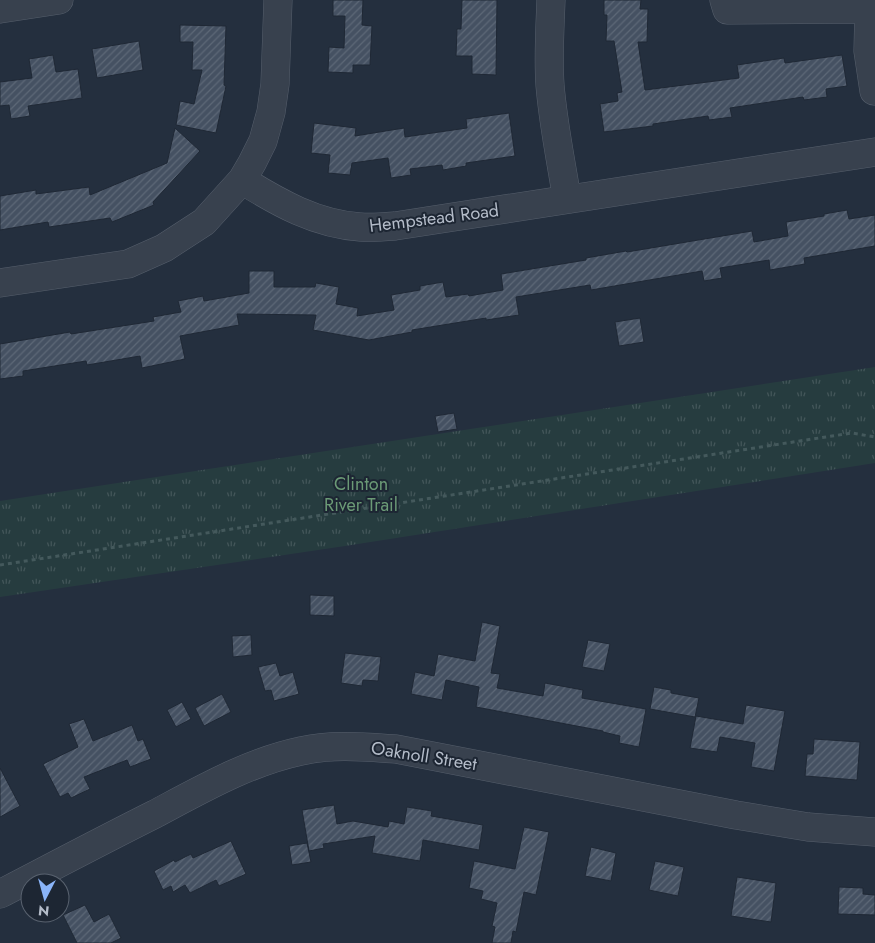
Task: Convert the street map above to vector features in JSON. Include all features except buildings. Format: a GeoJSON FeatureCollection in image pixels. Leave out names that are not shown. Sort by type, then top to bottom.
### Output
{"type":"FeatureCollection","features":[{"type":"Feature","properties":{"kind":"street"},"geometry":{"type":"LineString","coordinates":[[0,9],[59,0]]}},
{"type":"Feature","properties":{"kind":"street"},"geometry":{"type":"LineString","coordinates":[[0,283],[128,264],[164,248],[204,222],[242,180],[263,141],[271,112],[275,84],[278,0]]}},
{"type":"Feature","properties":{"kind":"street"},"geometry":{"type":"LineString","coordinates":[[551,0],[550,85],[567,199]]}},
{"type":"Feature","properties":{"kind":"street"},"geometry":{"type":"LineString","coordinates":[[724,0],[727,10],[869,4],[868,52],[875,92]]}},
{"type":"Feature","properties":{"kind":"street","name":"Hempstead Road"},"geometry":{"type":"LineString","coordinates":[[242,180],[293,210],[320,220],[360,228],[395,226],[875,152]]}},
{"type":"Feature","properties":{"kind":"street","name":"Oaknoll Street"},"geometry":{"type":"LineString","coordinates":[[0,894],[239,771],[270,759],[328,747],[358,746],[396,749],[736,814],[808,826],[875,832]]}},
{"type":"Feature","properties":{"kind":"path"},"geometry":{"type":"LineString","coordinates":[[0,565],[836,435],[852,433],[875,437]]}},
{"type":"Feature","properties":{"kind":"green space","name":"Clinton River Trail"},"geometry":{"type":"Polygon","coordinates":[[[875,367],[875,463],[345,546],[0,597],[0,501],[875,367]]]}}]}
